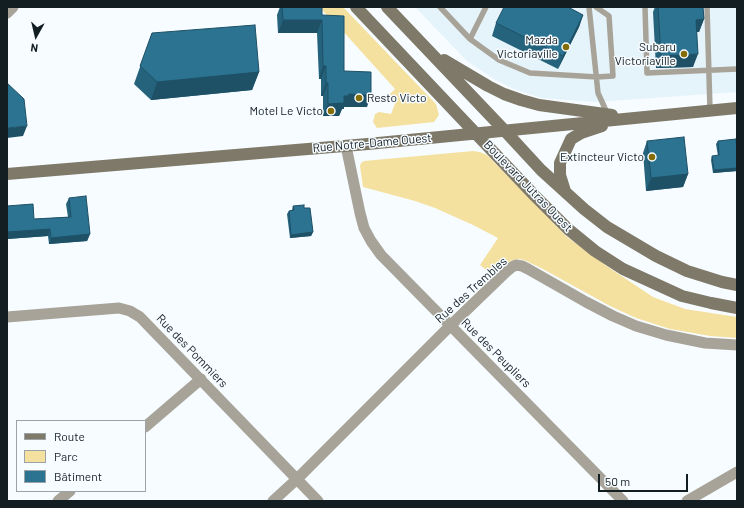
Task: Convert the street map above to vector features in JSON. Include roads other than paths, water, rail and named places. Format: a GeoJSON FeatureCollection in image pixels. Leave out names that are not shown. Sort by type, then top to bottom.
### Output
{"type":"FeatureCollection","features":[{"type":"Feature","properties":{"kind":"main road","name":"Boulevard Jutras Ouest"},"geometry":{"type":"LineString","coordinates":[[356,7],[552,213],[568,229],[595,251],[623,269],[682,296],[737,308]]}},
{"type":"Feature","properties":{"kind":"main road","name":"Boulevard Jutras Ouest"},"geometry":{"type":"LineString","coordinates":[[387,7],[541,170],[584,209],[607,227],[656,256],[687,271],[737,285]]}},
{"type":"Feature","properties":{"kind":"main road"},"geometry":{"type":"LineString","coordinates":[[430,51],[472,78],[504,94],[539,105],[629,118]]}},
{"type":"Feature","properties":{"kind":"main road","name":"Rue Notre-Dame Ouest"},"geometry":{"type":"LineString","coordinates":[[7,174],[346,146],[737,108]]}},
{"type":"Feature","properties":{"kind":"main road"},"geometry":{"type":"LineString","coordinates":[[565,192],[560,175],[560,164],[571,139],[581,133],[629,118]]}},
{"type":"Feature","properties":{"kind":"street"},"geometry":{"type":"LineString","coordinates":[[7,13],[13,7]]}},
{"type":"Feature","properties":{"kind":"street","name":"Rue des Peupliers"},"geometry":{"type":"LineString","coordinates":[[346,146],[364,228],[380,255],[623,501]]}},
{"type":"Feature","properties":{"kind":"street","name":"Rue des Trembles"},"geometry":{"type":"LineString","coordinates":[[273,501],[297,479],[450,326],[506,272],[516,265],[528,269],[586,302],[636,326],[666,335],[705,343],[737,345]]}},
{"type":"Feature","properties":{"kind":"street","name":"Rue des Pommiers"},"geometry":{"type":"LineString","coordinates":[[7,316],[119,308],[130,311],[140,317],[318,501]]}},
{"type":"Feature","properties":{"kind":"street"},"geometry":{"type":"LineString","coordinates":[[146,426],[201,379]]}},
{"type":"Feature","properties":{"kind":"street"},"geometry":{"type":"LineString","coordinates":[[687,501],[737,472]]}},
{"type":"Feature","properties":{"kind":"street"},"geometry":{"type":"LineString","coordinates":[[58,501],[69,492]]}},
{"type":"Feature","properties":{"kind":"lane"},"geometry":{"type":"LineString","coordinates":[[440,7],[470,39],[499,60],[530,73],[597,77],[613,76],[609,16],[596,7]]}},
{"type":"Feature","properties":{"kind":"lane"},"geometry":{"type":"LineString","coordinates":[[589,7],[598,92],[608,115]]}},
{"type":"Feature","properties":{"kind":"lane"},"geometry":{"type":"LineString","coordinates":[[645,7],[647,73],[737,69]]}},
{"type":"Feature","properties":{"kind":"lane"},"geometry":{"type":"LineString","coordinates":[[707,7],[710,110]]}},
{"type":"Feature","properties":{"kind":"lane"},"geometry":{"type":"LineString","coordinates":[[470,39],[485,8]]}},
{"type":"Feature","properties":{"kind":"place","name":"Mazda Victoriaville"},"geometry":{"type":"Point","coordinates":[566,47]}},
{"type":"Feature","properties":{"kind":"place","name":"Subaru Victoriaville"},"geometry":{"type":"Point","coordinates":[684,54]}},
{"type":"Feature","properties":{"kind":"place","name":"Resto Victo"},"geometry":{"type":"Point","coordinates":[359,98]}},
{"type":"Feature","properties":{"kind":"place","name":"Motel Le Victo"},"geometry":{"type":"Point","coordinates":[331,111]}},
{"type":"Feature","properties":{"kind":"place","name":"Extincteur Victo"},"geometry":{"type":"Point","coordinates":[652,157]}}]}
